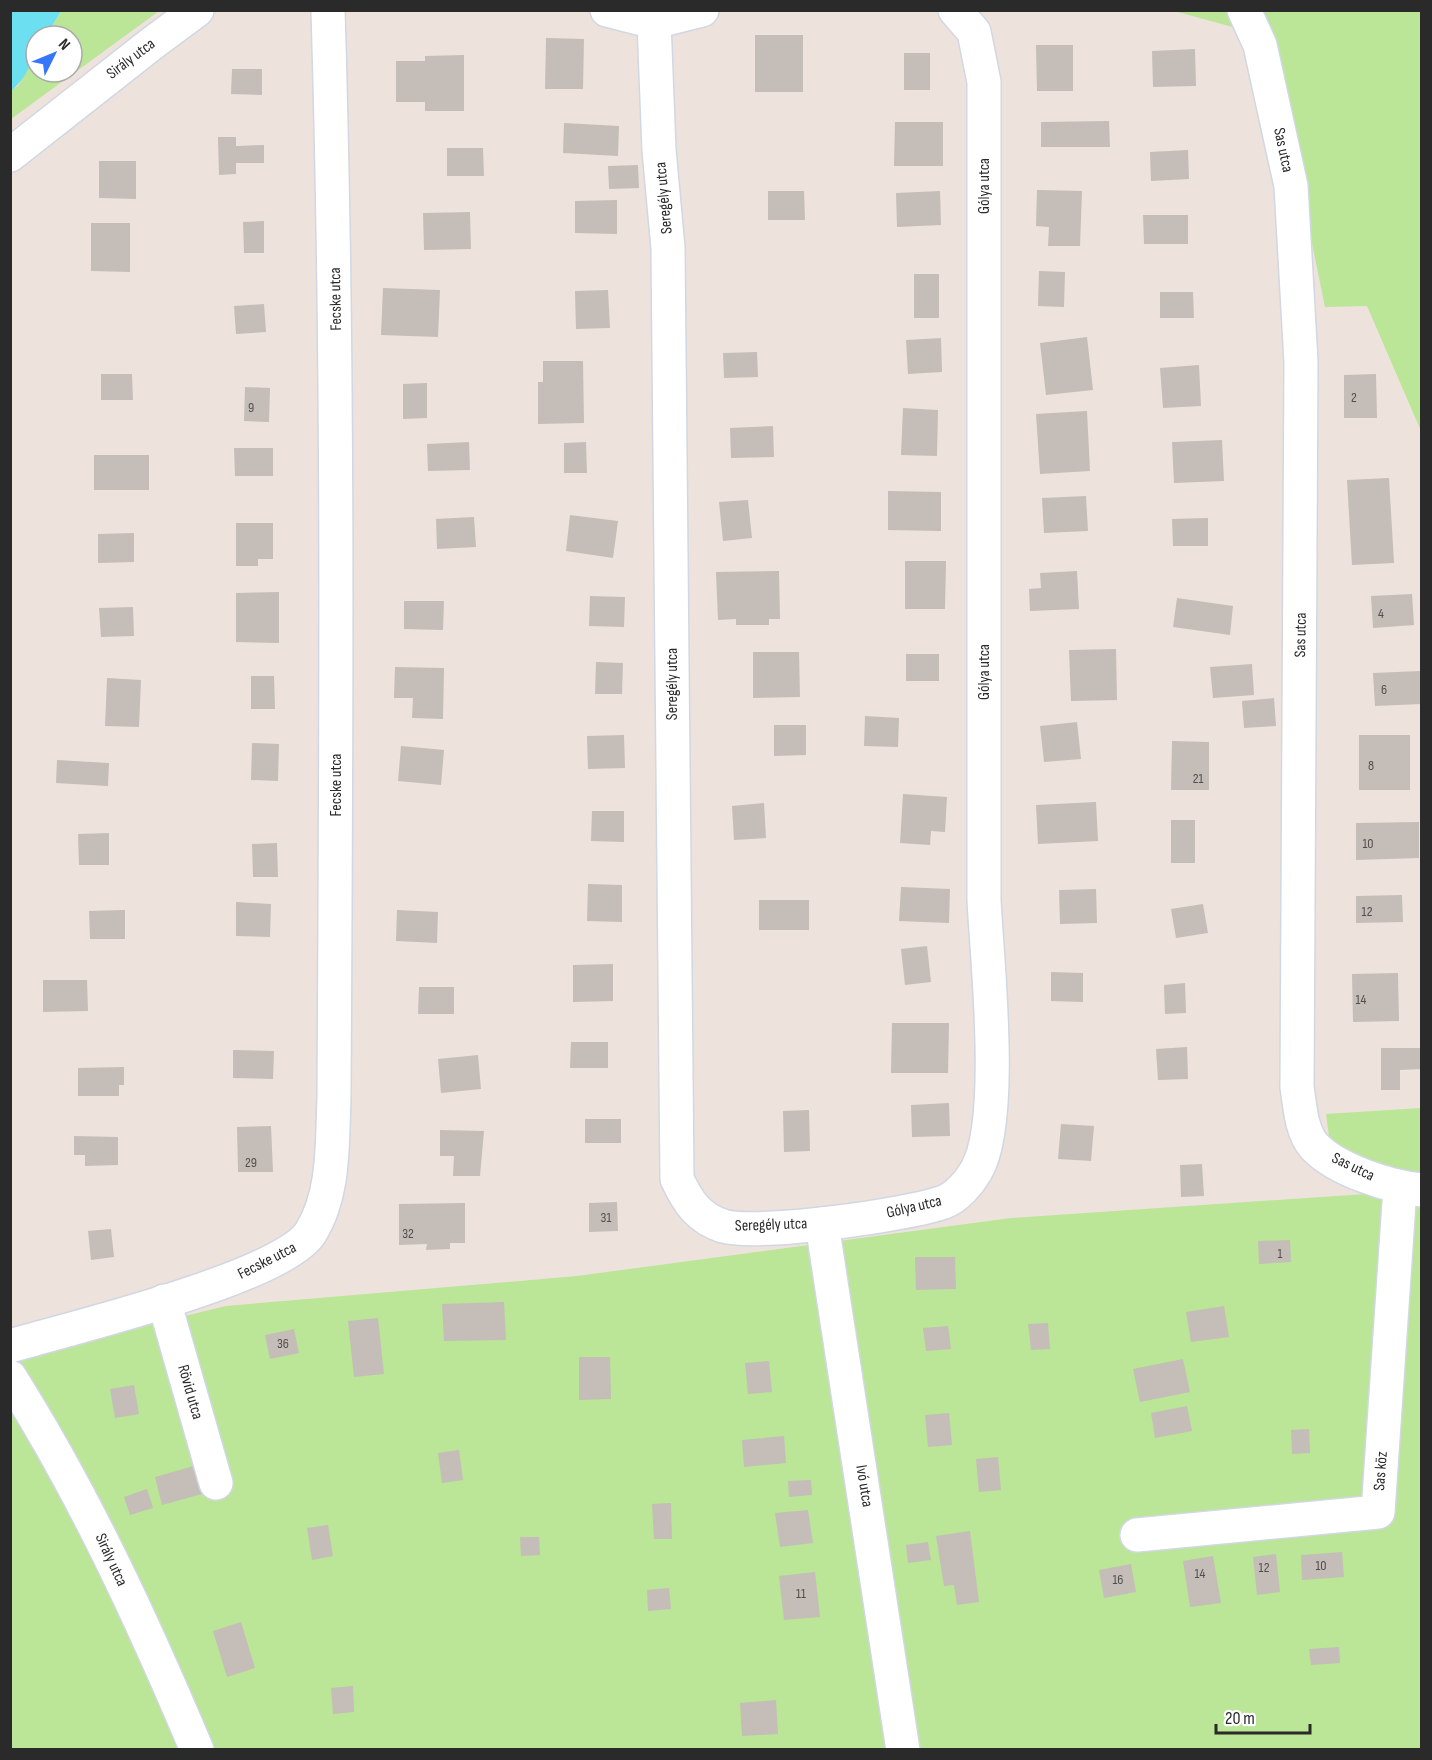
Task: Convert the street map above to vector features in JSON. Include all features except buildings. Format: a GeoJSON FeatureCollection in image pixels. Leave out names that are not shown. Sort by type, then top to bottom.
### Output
{"type":"FeatureCollection","features":[{"type":"Feature","properties":{"kind":"street","name":"Sirály utca"},"geometry":{"type":"LineString","coordinates":[[10,155],[61,113],[197,10]]}},
{"type":"Feature","properties":{"kind":"street","name":"Fecske utca"},"geometry":{"type":"LineString","coordinates":[[10,1346],[165,1301],[238,1276],[298,1246],[310,1234],[321,1212],[328,1186],[334,1098],[338,518],[336,246],[328,10]]}},
{"type":"Feature","properties":{"kind":"street"},"geometry":{"type":"LineString","coordinates":[[607,10],[654,22],[702,10]]}},
{"type":"Feature","properties":{"kind":"street","name":"Gólya utca"},"geometry":{"type":"LineString","coordinates":[[822,1224],[945,1202],[964,1188],[977,1169],[986,1146],[989,1118],[991,1028],[984,889],[984,82],[974,32],[955,10]]}},
{"type":"Feature","properties":{"kind":"street","name":"Sas utca"},"geometry":{"type":"LineString","coordinates":[[1244,10],[1260,45],[1291,186],[1301,362],[1297,1087],[1302,1121],[1314,1145],[1340,1164],[1411,1189]]}},
{"type":"Feature","properties":{"kind":"street","name":"Seregély utca"},"geometry":{"type":"LineString","coordinates":[[654,22],[659,150],[668,248],[677,1179],[698,1214],[724,1226],[756,1229],[822,1224]]}},
{"type":"Feature","properties":{"kind":"street","name":"Sas köz"},"geometry":{"type":"LineString","coordinates":[[1137,1535],[1378,1512],[1411,1189]]}},
{"type":"Feature","properties":{"kind":"street","name":"Ivó utca"},"geometry":{"type":"LineString","coordinates":[[822,1224],[903,1749]]}},
{"type":"Feature","properties":{"kind":"street","name":"Rövid utca"},"geometry":{"type":"LineString","coordinates":[[165,1301],[216,1483]]}},
{"type":"Feature","properties":{"kind":"street","name":"Sirály utca"},"geometry":{"type":"LineString","coordinates":[[10,1377],[37,1419],[92,1522],[197,1749]]}},
{"type":"Feature","properties":{"kind":"green space"},"geometry":{"type":"Polygon","coordinates":[[[61,11],[159,11],[84,66],[84,24],[53,24],[61,11]]]}},
{"type":"Feature","properties":{"kind":"green space"},"geometry":{"type":"Polygon","coordinates":[[[1174,11],[1421,11],[1421,431],[1367,306],[1325,307],[1300,185],[1251,32],[1174,11]]]}},
{"type":"Feature","properties":{"kind":"green space"},"geometry":{"type":"Polygon","coordinates":[[[24,75],[24,84],[59,84],[11,119],[10,91],[18,86],[24,75]]]}},
{"type":"Feature","properties":{"kind":"green space"},"geometry":{"type":"Polygon","coordinates":[[[1421,1108],[1421,1182],[1345,1154],[1329,1136],[1326,1114],[1421,1108]]]}},
{"type":"Feature","properties":{"kind":"green space"},"geometry":{"type":"Polygon","coordinates":[[[1381,1193],[1421,1196],[1421,1749],[11,1749],[11,1358],[226,1306],[577,1276],[1011,1218],[1381,1193]]]}},
{"type":"Feature","properties":{"kind":"water"},"geometry":{"type":"Polygon","coordinates":[[[11,10],[61,11],[53,24],[24,24],[24,76],[11,91],[11,10]]]}}]}
